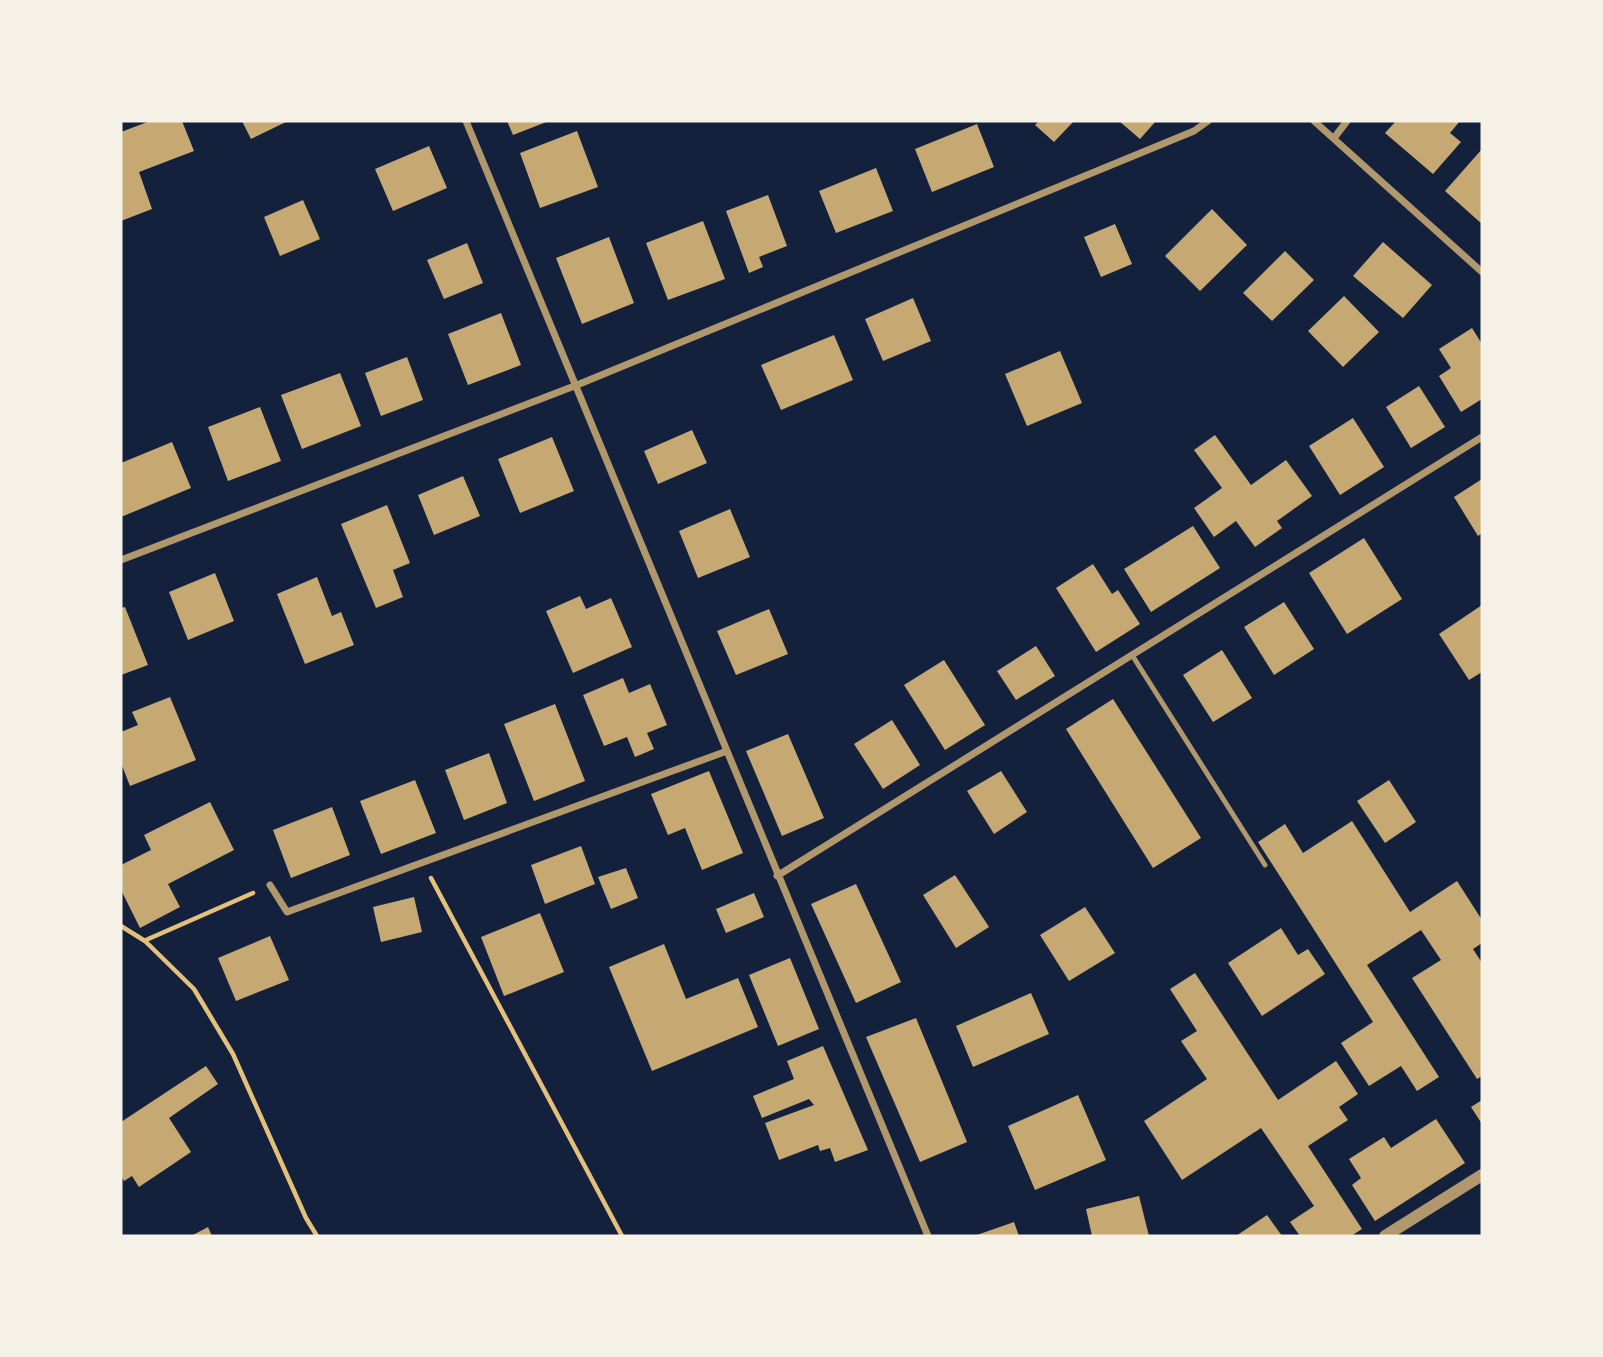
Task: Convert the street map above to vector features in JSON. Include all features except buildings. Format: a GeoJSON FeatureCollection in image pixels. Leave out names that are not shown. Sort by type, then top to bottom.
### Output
{"type":"FeatureCollection","features":[{"type":"Feature","properties":{"kind":"street"},"geometry":{"type":"LineString","coordinates":[[466,121],[928,1236]]}},
{"type":"Feature","properties":{"kind":"street"},"geometry":{"type":"LineString","coordinates":[[121,560],[577,385],[1194,131],[1208,121]]}},
{"type":"Feature","properties":{"kind":"street"},"geometry":{"type":"LineString","coordinates":[[1314,121],[1482,272]]}},
{"type":"Feature","properties":{"kind":"street"},"geometry":{"type":"LineString","coordinates":[[1334,138],[1347,121]]}},
{"type":"Feature","properties":{"kind":"street"},"geometry":{"type":"LineString","coordinates":[[778,876],[1482,438]]}},
{"type":"Feature","properties":{"kind":"street"},"geometry":{"type":"LineString","coordinates":[[270,885],[287,912],[727,751]]}},
{"type":"Feature","properties":{"kind":"street"},"geometry":{"type":"LineString","coordinates":[[1385,1236],[1482,1175]]}},
{"type":"Feature","properties":{"kind":"lane"},"geometry":{"type":"LineString","coordinates":[[1132,655],[1265,865]]}},
{"type":"Feature","properties":{"kind":"path"},"geometry":{"type":"LineString","coordinates":[[422,861],[622,1236]]}},
{"type":"Feature","properties":{"kind":"path"},"geometry":{"type":"LineString","coordinates":[[145,941],[270,885]]}},
{"type":"Feature","properties":{"kind":"path"},"geometry":{"type":"LineString","coordinates":[[121,926],[145,941],[194,989],[233,1054],[306,1218],[317,1236]]}}]}
